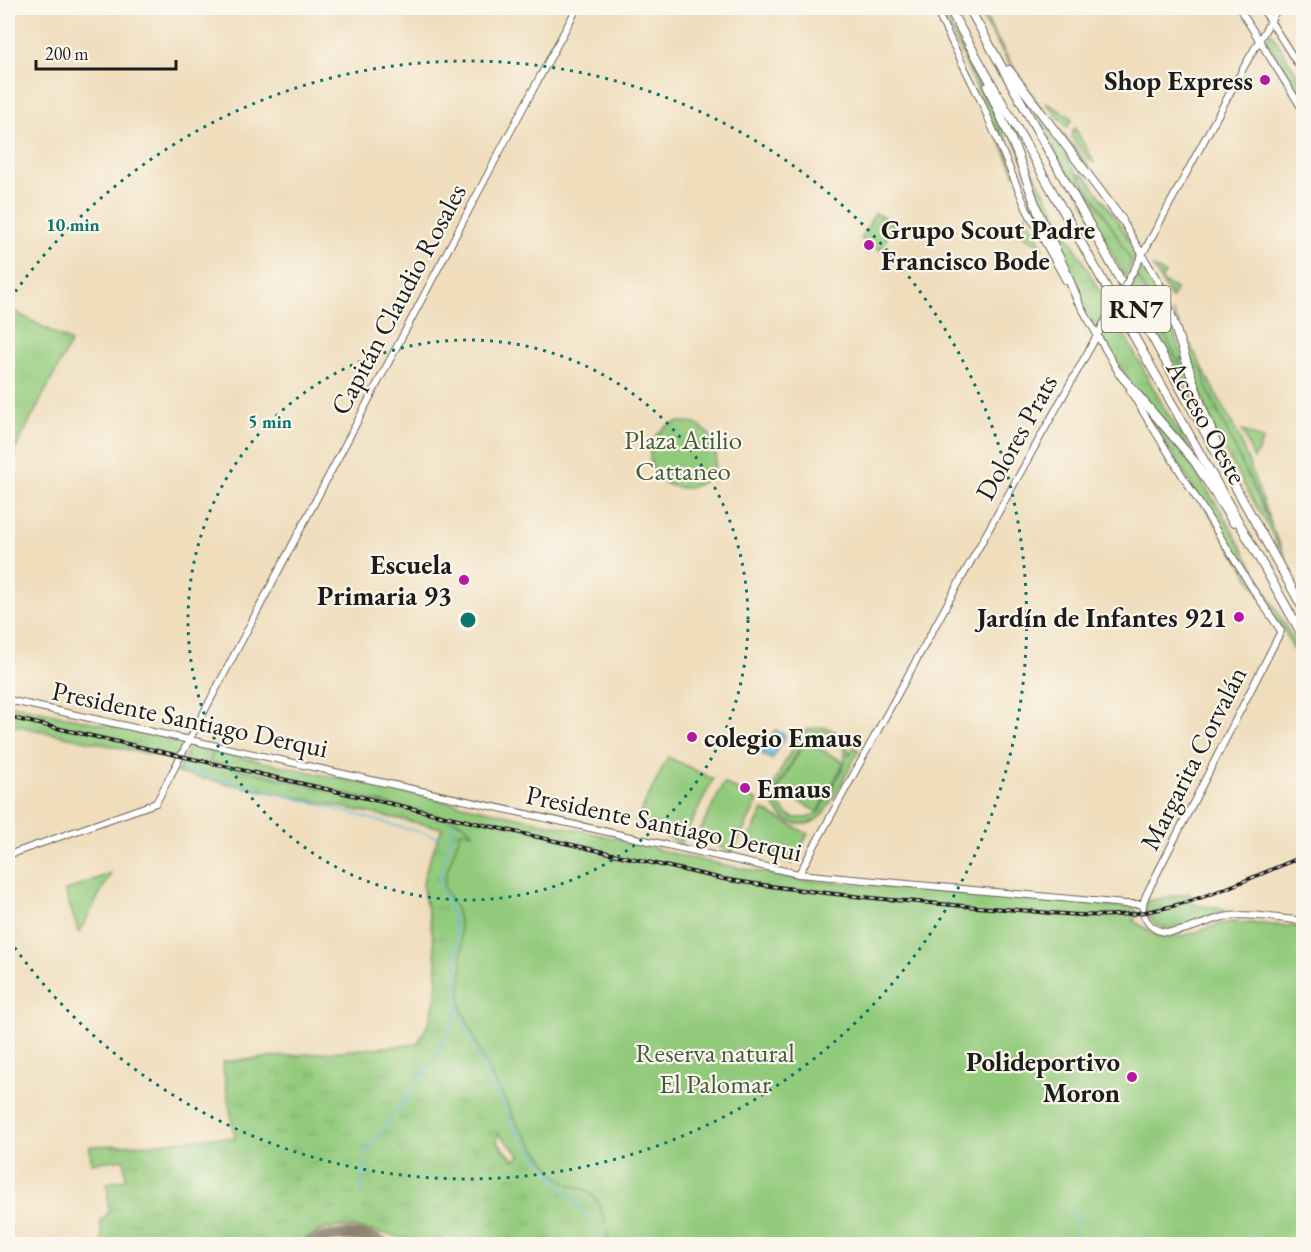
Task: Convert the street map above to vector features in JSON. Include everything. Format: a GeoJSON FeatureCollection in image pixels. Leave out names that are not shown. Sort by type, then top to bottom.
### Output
{"type":"FeatureCollection","features":[{"type":"Feature","properties":{"kind":"highway","name":"Acceso Oeste"},"geometry":{"type":"LineString","coordinates":[[949,8],[1304,638]]}},
{"type":"Feature","properties":{"kind":"highway","name":"Acceso Oeste"},"geometry":{"type":"LineString","coordinates":[[969,8],[1304,610]]}},
{"type":"Feature","properties":{"kind":"highway"},"geometry":{"type":"LineString","coordinates":[[992,48],[1122,220]]}},
{"type":"Feature","properties":{"kind":"highway"},"geometry":{"type":"LineString","coordinates":[[977,58],[1017,153],[1038,212],[1078,301]]}},
{"type":"Feature","properties":{"kind":"highway"},"geometry":{"type":"LineString","coordinates":[[1162,288],[1201,405],[1234,484]]}},
{"type":"Feature","properties":{"kind":"highway"},"geometry":{"type":"LineString","coordinates":[[1119,373],[1195,462],[1269,575]]}},
{"type":"Feature","properties":{"kind":"street","name":"Capitán Claudio Rosales"},"geometry":{"type":"LineString","coordinates":[[8,855],[156,803],[578,8]]}},
{"type":"Feature","properties":{"kind":"street"},"geometry":{"type":"LineString","coordinates":[[935,8],[973,82],[1027,210],[1096,336],[1119,373]]}},
{"type":"Feature","properties":{"kind":"street"},"geometry":{"type":"LineString","coordinates":[[1239,8],[1304,112]]}},
{"type":"Feature","properties":{"kind":"street"},"geometry":{"type":"LineString","coordinates":[[1262,8],[1304,74]]}},
{"type":"Feature","properties":{"kind":"street","name":"Dolores Prats"},"geometry":{"type":"LineString","coordinates":[[799,874],[1278,8]]}},
{"type":"Feature","properties":{"kind":"street"},"geometry":{"type":"LineString","coordinates":[[1122,220],[1162,288]]}},
{"type":"Feature","properties":{"kind":"street","name":"Margarita Corvalán"},"geometry":{"type":"LineString","coordinates":[[1119,373],[1281,631],[1142,904]]}},
{"type":"Feature","properties":{"kind":"street","name":"Presidente Santiago Derqui"},"geometry":{"type":"LineString","coordinates":[[8,700],[799,874],[1142,904]]}},
{"type":"Feature","properties":{"kind":"street"},"geometry":{"type":"LineString","coordinates":[[1142,904],[1147,921],[1154,929],[1163,932],[1177,931],[1227,916],[1304,921]]}},
{"type":"Feature","properties":{"kind":"green space"},"geometry":{"type":"Polygon","coordinates":[[[938,8],[941,8],[994,111],[1011,151],[1017,172],[1015,175],[991,108],[938,8]]]}},
{"type":"Feature","properties":{"kind":"green space"},"geometry":{"type":"Polygon","coordinates":[[[977,8],[982,8],[1013,67],[1057,127],[1079,152],[1091,172],[1021,83],[977,8]]]}},
{"type":"Feature","properties":{"kind":"green space"},"geometry":{"type":"Polygon","coordinates":[[[1271,32],[1303,84],[1303,97],[1266,39],[1271,32]]]}},
{"type":"Feature","properties":{"kind":"green space"},"geometry":{"type":"Polygon","coordinates":[[[964,60],[991,108],[1015,175],[964,60]]]}},
{"type":"Feature","properties":{"kind":"green space"},"geometry":{"type":"Polygon","coordinates":[[[1026,97],[1067,152],[1065,156],[1100,208],[1132,262],[1125,277],[1026,97]]]}},
{"type":"Feature","properties":{"kind":"green space"},"geometry":{"type":"Polygon","coordinates":[[[1045,102],[1072,118],[1067,128],[1045,102]]]}},
{"type":"Feature","properties":{"kind":"green space"},"geometry":{"type":"Polygon","coordinates":[[[1075,128],[1094,162],[1072,138],[1075,128]]]}},
{"type":"Feature","properties":{"kind":"green space"},"geometry":{"type":"Polygon","coordinates":[[[1014,138],[1109,308],[1099,327],[1087,313],[1074,287],[1054,239],[1056,238],[1055,233],[1040,205],[1014,138]]]}},
{"type":"Feature","properties":{"kind":"green space"},"geometry":{"type":"Polygon","coordinates":[[[1080,173],[1085,175],[1119,223],[1137,255],[1132,262],[1079,175],[1080,173]]]}},
{"type":"Feature","properties":{"kind":"green space"},"geometry":{"type":"Polygon","coordinates":[[[875,213],[895,224],[880,250],[861,239],[875,213]]]}},
{"type":"Feature","properties":{"kind":"green space"},"geometry":{"type":"Polygon","coordinates":[[[1026,214],[1043,247],[1016,232],[1026,214]]]}},
{"type":"Feature","properties":{"kind":"green space"},"geometry":{"type":"Polygon","coordinates":[[[1153,267],[1165,274],[1161,281],[1153,267]]]}},
{"type":"Feature","properties":{"kind":"green space"},"geometry":{"type":"Polygon","coordinates":[[[1139,270],[1147,271],[1159,293],[1182,355],[1179,364],[1136,275],[1139,270]]]}},
{"type":"Feature","properties":{"kind":"green space"},"geometry":{"type":"Polygon","coordinates":[[[1136,275],[1179,363],[1182,355],[1196,402],[1130,286],[1136,275]]]}},
{"type":"Feature","properties":{"kind":"green space"},"geometry":{"type":"Polygon","coordinates":[[[1161,281],[1176,289],[1172,299],[1161,281]]]}},
{"type":"Feature","properties":{"kind":"green space"},"geometry":{"type":"Polygon","coordinates":[[[8,308],[71,342],[8,463],[8,308]]]}},
{"type":"Feature","properties":{"kind":"green space"},"geometry":{"type":"Polygon","coordinates":[[[1172,311],[1202,367],[1206,386],[1287,560],[1214,432],[1172,311]]]}},
{"type":"Feature","properties":{"kind":"green space"},"geometry":{"type":"Polygon","coordinates":[[[1115,317],[1166,411],[1198,461],[1134,388],[1102,339],[1115,317]]]}},
{"type":"Feature","properties":{"kind":"green space"},"geometry":{"type":"Polygon","coordinates":[[[1202,367],[1239,437],[1272,526],[1206,386],[1202,367]]]}},
{"type":"Feature","properties":{"kind":"green space"},"geometry":{"type":"Polygon","coordinates":[[[1136,396],[1185,457],[1221,511],[1303,657],[1303,669],[1284,630],[1136,396]]]}},
{"type":"Feature","properties":{"kind":"green space","name":"Plaza Atilio Cattaneo"},"geometry":{"type":"Polygon","coordinates":[[[676,422],[690,422],[702,427],[711,436],[716,455],[714,468],[707,479],[690,488],[676,488],[664,483],[655,474],[650,462],[650,448],[655,436],[664,427],[676,422]]]}},
{"type":"Feature","properties":{"kind":"green space"},"geometry":{"type":"Polygon","coordinates":[[[1242,430],[1263,440],[1254,459],[1242,430]]]}},
{"type":"Feature","properties":{"kind":"green space"},"geometry":{"type":"Polygon","coordinates":[[[8,704],[185,742],[176,760],[8,724],[8,704]]]}},
{"type":"Feature","properties":{"kind":"green space"},"geometry":{"type":"Polygon","coordinates":[[[824,727],[838,733],[847,744],[849,755],[854,747],[859,750],[820,817],[812,822],[795,824],[781,816],[773,801],[772,792],[794,745],[801,734],[809,729],[824,727]],[[825,732],[815,733],[804,740],[777,789],[779,804],[787,814],[794,818],[807,818],[819,812],[845,763],[845,751],[836,737],[825,732]]]}},
{"type":"Feature","properties":{"kind":"green space"},"geometry":{"type":"Polygon","coordinates":[[[805,741],[844,762],[818,812],[778,790],[805,741]]]}},
{"type":"Feature","properties":{"kind":"green space","name":"Reserva natural El Palomar"},"geometry":{"type":"Polygon","coordinates":[[[190,745],[213,751],[210,762],[451,819],[462,823],[474,834],[740,893],[1146,928],[1166,937],[1187,935],[1231,922],[1303,927],[1304,1191],[1294,1244],[420,1244],[414,1240],[383,1233],[338,1227],[321,1231],[297,1244],[102,1244],[101,1221],[109,1212],[107,1183],[126,1179],[124,1159],[91,1163],[90,1146],[150,1144],[215,1137],[235,1139],[222,1062],[417,1044],[426,1029],[435,997],[437,965],[423,884],[428,863],[442,828],[177,773],[190,745]],[[499,1134],[497,1142],[514,1160],[520,1155],[499,1134]]]}},
{"type":"Feature","properties":{"kind":"green space","name":"Reserva natural El Palomar"},"geometry":{"type":"Polygon","coordinates":[[[213,751],[619,839],[690,858],[794,879],[1134,908],[1138,914],[1133,921],[1158,936],[1170,938],[1231,922],[1303,927],[1304,1191],[1297,1231],[1292,1244],[608,1244],[607,1226],[598,1202],[588,1191],[569,1184],[557,1176],[519,1127],[483,1059],[461,1006],[460,924],[456,909],[444,887],[445,877],[461,831],[473,833],[462,823],[451,819],[210,762],[213,751]]]}},
{"type":"Feature","properties":{"kind":"green space"},"geometry":{"type":"Polygon","coordinates":[[[668,757],[713,779],[681,844],[636,821],[668,757]]]}},
{"type":"Feature","properties":{"kind":"green space"},"geometry":{"type":"Polygon","coordinates":[[[724,783],[758,801],[732,853],[698,835],[724,783]]]}},
{"type":"Feature","properties":{"kind":"green space"},"geometry":{"type":"Polygon","coordinates":[[[763,810],[808,834],[792,864],[748,840],[763,810]]]}},
{"type":"Feature","properties":{"kind":"green space"},"geometry":{"type":"Polygon","coordinates":[[[111,873],[79,933],[65,891],[111,873]]]}},
{"type":"Feature","properties":{"kind":"green space"},"geometry":{"type":"Polygon","coordinates":[[[1189,893],[1195,905],[1226,909],[1201,922],[1173,928],[1156,925],[1146,913],[1147,901],[1189,893]]]}},
{"type":"Feature","properties":{"kind":"water"},"geometry":{"type":"Polygon","coordinates":[[[775,730],[785,735],[772,760],[762,754],[775,730]]]}},
{"type":"Feature","properties":{"kind":"waterway"},"geometry":{"type":"LineString","coordinates":[[181,770],[240,783],[441,838]]}},
{"type":"Feature","properties":{"kind":"waterway"},"geometry":{"type":"LineString","coordinates":[[454,821],[438,884],[450,908],[456,929],[458,1007],[476,1053],[515,1129],[592,1223],[595,1244]]}},
{"type":"Feature","properties":{"kind":"waterway"},"geometry":{"type":"LineString","coordinates":[[361,1194],[367,1144],[373,1143],[432,1061],[458,1008]]}},
{"type":"Feature","properties":{"kind":"waterway"},"geometry":{"type":"LineString","coordinates":[[1072,1208],[1079,1244]]}},
{"type":"Feature","properties":{"kind":"taxiway"},"geometry":{"type":"LineString","coordinates":[[309,1244],[317,1240],[346,1235],[366,1237],[384,1244]]}},
{"type":"Feature","properties":{"kind":"railway"},"geometry":{"type":"LineString","coordinates":[[8,717],[723,879],[828,893],[1074,915],[1127,914],[1165,908],[1206,896],[1304,856]]}},
{"type":"Feature","properties":{"kind":"place","name":"Shop Express"},"geometry":{"type":"Point","coordinates":[1265,80]}},
{"type":"Feature","properties":{"kind":"place","name":"Grupo Scout Padre Francisco Bode"},"geometry":{"type":"Point","coordinates":[869,245]}},
{"type":"Feature","properties":{"kind":"place","name":"Escuela Primaria 93"},"geometry":{"type":"Point","coordinates":[464,580]}},
{"type":"Feature","properties":{"kind":"place","name":"Jardín de Infantes 921"},"geometry":{"type":"Point","coordinates":[1239,617]}},
{"type":"Feature","properties":{"kind":"place","name":"colegio Emaus"},"geometry":{"type":"Point","coordinates":[692,737]}},
{"type":"Feature","properties":{"kind":"place","name":"Emaus"},"geometry":{"type":"Point","coordinates":[745,788]}},
{"type":"Feature","properties":{"kind":"place","name":"Polideportivo Moron"},"geometry":{"type":"Point","coordinates":[1132,1077]}}]}
